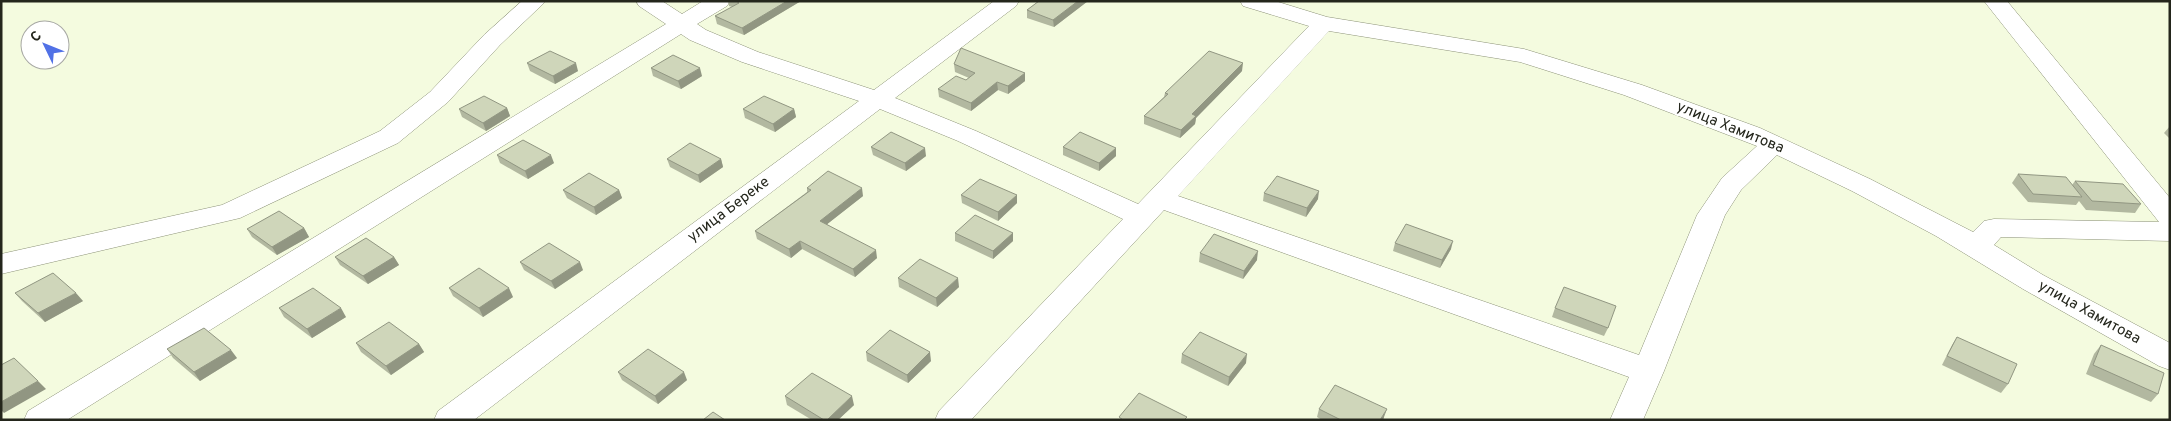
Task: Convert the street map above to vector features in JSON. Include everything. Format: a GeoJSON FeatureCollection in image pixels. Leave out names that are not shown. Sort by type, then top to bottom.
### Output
{"type":"FeatureCollection","features":[{"type":"Feature","properties":{"kind":"street"},"geometry":{"type":"LineString","coordinates":[[1,264],[230,212],[389,137],[439,97],[492,40],[535,1]]}},
{"type":"Feature","properties":{"kind":"street"},"geometry":{"type":"LineString","coordinates":[[647,1],[698,35],[750,57],[876,99],[1151,208],[1648,371]]}},
{"type":"Feature","properties":{"kind":"street"},"geometry":{"type":"LineString","coordinates":[[40,420],[719,1]]}},
{"type":"Feature","properties":{"kind":"street","name":"улица Береке"},"geometry":{"type":"LineString","coordinates":[[450,420],[1008,1]]}},
{"type":"Feature","properties":{"kind":"street","name":"улица Хамитова"},"geometry":{"type":"LineString","coordinates":[[1251,1],[1324,23],[1524,56],[1633,90],[1751,133],[1861,185],[1946,229],[2033,282],[2170,358]]}},
{"type":"Feature","properties":{"kind":"street"},"geometry":{"type":"LineString","coordinates":[[1995,1],[2170,217]]}},
{"type":"Feature","properties":{"kind":"street"},"geometry":{"type":"LineString","coordinates":[[951,420],[1324,23]]}},
{"type":"Feature","properties":{"kind":"street"},"geometry":{"type":"LineString","coordinates":[[1626,420],[1648,371],[1711,215],[1731,184],[1774,144]]}},
{"type":"Feature","properties":{"kind":"street"},"geometry":{"type":"LineString","coordinates":[[1975,247],[1994,228],[2061,228],[2170,232]]}},
{"type":"Feature","properties":{"kind":"building"},"geometry":{"type":"Polygon","coordinates":[[[736,1],[787,1],[742,28],[715,16],[739,3],[736,1]]]}},
{"type":"Feature","properties":{"kind":"building"},"geometry":{"type":"Polygon","coordinates":[[[1039,1],[1078,1],[1053,20],[1027,10],[1039,1]]]}},
{"type":"Feature","properties":{"kind":"building"},"geometry":{"type":"Polygon","coordinates":[[[961,48],[1025,73],[1008,86],[997,82],[971,103],[938,89],[956,76],[966,80],[975,73],[954,64],[961,48]]]}},
{"type":"Feature","properties":{"kind":"building"},"geometry":{"type":"Polygon","coordinates":[[[550,51],[576,63],[553,76],[527,63],[550,51]]]}},
{"type":"Feature","properties":{"kind":"building"},"geometry":{"type":"Polygon","coordinates":[[[1209,51],[1243,63],[1192,114],[1196,116],[1181,130],[1144,116],[1168,94],[1165,93],[1209,51]]]}},
{"type":"Feature","properties":{"kind":"building"},"geometry":{"type":"Polygon","coordinates":[[[673,55],[700,68],[678,81],[651,68],[673,55]]]}},
{"type":"Feature","properties":{"kind":"building"},"geometry":{"type":"Polygon","coordinates":[[[484,96],[507,108],[483,123],[459,109],[484,96]]]}},
{"type":"Feature","properties":{"kind":"building"},"geometry":{"type":"Polygon","coordinates":[[[764,96],[794,109],[773,124],[743,109],[764,96]]]}},
{"type":"Feature","properties":{"kind":"building"},"geometry":{"type":"Polygon","coordinates":[[[891,132],[925,148],[905,163],[871,147],[891,132]]]}},
{"type":"Feature","properties":{"kind":"building"},"geometry":{"type":"Polygon","coordinates":[[[1080,132],[1116,148],[1099,163],[1063,147],[1080,132]]]}},
{"type":"Feature","properties":{"kind":"building"},"geometry":{"type":"Polygon","coordinates":[[[523,140],[551,155],[525,171],[497,155],[523,140]]]}},
{"type":"Feature","properties":{"kind":"building"},"geometry":{"type":"Polygon","coordinates":[[[690,143],[721,159],[698,175],[667,159],[690,143]]]}},
{"type":"Feature","properties":{"kind":"building"},"geometry":{"type":"Polygon","coordinates":[[[828,171],[862,188],[820,221],[876,250],[853,269],[800,241],[789,249],[755,231],[811,190],[807,188],[828,171]]]}},
{"type":"Feature","properties":{"kind":"building"},"geometry":{"type":"Polygon","coordinates":[[[589,173],[619,190],[594,207],[563,190],[589,173]]]}},
{"type":"Feature","properties":{"kind":"building"},"geometry":{"type":"Polygon","coordinates":[[[2018,174],[2066,177],[2082,197],[2033,194],[2018,174]]]}},
{"type":"Feature","properties":{"kind":"building"},"geometry":{"type":"Polygon","coordinates":[[[1277,176],[1319,191],[1307,208],[1264,193],[1277,176]]]}},
{"type":"Feature","properties":{"kind":"building"},"geometry":{"type":"Polygon","coordinates":[[[980,179],[1017,195],[998,212],[961,195],[980,179]]]}},
{"type":"Feature","properties":{"kind":"building"},"geometry":{"type":"Polygon","coordinates":[[[2075,181],[2123,184],[2141,204],[2092,201],[2075,181]]]}},
{"type":"Feature","properties":{"kind":"building"},"geometry":{"type":"Polygon","coordinates":[[[279,211],[304,228],[272,247],[247,229],[279,211]]]}},
{"type":"Feature","properties":{"kind":"building"},"geometry":{"type":"Polygon","coordinates":[[[975,215],[1013,233],[993,251],[955,233],[975,215]]]}},
{"type":"Feature","properties":{"kind":"building"},"geometry":{"type":"Polygon","coordinates":[[[1406,224],[1453,241],[1442,260],[1395,243],[1406,224]]]}},
{"type":"Feature","properties":{"kind":"building"},"geometry":{"type":"Polygon","coordinates":[[[1214,234],[1258,251],[1244,271],[1200,253],[1214,234]]]}},
{"type":"Feature","properties":{"kind":"building"},"geometry":{"type":"Polygon","coordinates":[[[366,238],[394,257],[363,276],[335,257],[366,238]]]}},
{"type":"Feature","properties":{"kind":"building"},"geometry":{"type":"Polygon","coordinates":[[[549,243],[580,262],[551,281],[520,262],[549,243]]]}},
{"type":"Feature","properties":{"kind":"building"},"geometry":{"type":"Polygon","coordinates":[[[920,259],[958,278],[936,298],[898,278],[920,259]]]}},
{"type":"Feature","properties":{"kind":"building"},"geometry":{"type":"Polygon","coordinates":[[[479,268],[509,288],[479,308],[449,288],[479,268]]]}},
{"type":"Feature","properties":{"kind":"building"},"geometry":{"type":"Polygon","coordinates":[[[53,273],[76,293],[38,313],[15,293],[53,273]]]}},
{"type":"Feature","properties":{"kind":"building"},"geometry":{"type":"Polygon","coordinates":[[[1564,287],[1616,306],[1608,328],[1555,308],[1564,287]]]}},
{"type":"Feature","properties":{"kind":"building"},"geometry":{"type":"Polygon","coordinates":[[[313,288],[341,308],[307,329],[279,308],[313,288]]]}},
{"type":"Feature","properties":{"kind":"building"},"geometry":{"type":"Polygon","coordinates":[[[389,322],[419,344],[386,366],[356,343],[389,322]]]}},
{"type":"Feature","properties":{"kind":"building"},"geometry":{"type":"Polygon","coordinates":[[[204,328],[231,350],[194,372],[167,349],[204,328]]]}},
{"type":"Feature","properties":{"kind":"building"},"geometry":{"type":"Polygon","coordinates":[[[890,330],[930,352],[907,375],[866,352],[890,330]]]}},
{"type":"Feature","properties":{"kind":"building"},"geometry":{"type":"Polygon","coordinates":[[[1200,332],[1247,354],[1229,377],[1182,354],[1200,332]]]}},
{"type":"Feature","properties":{"kind":"building"},"geometry":{"type":"Polygon","coordinates":[[[1957,337],[2017,364],[2008,384],[1947,356],[1957,337]]]}},
{"type":"Feature","properties":{"kind":"building"},"geometry":{"type":"Polygon","coordinates":[[[2101,345],[2164,373],[2158,394],[2093,365],[2101,345]]]}},
{"type":"Feature","properties":{"kind":"building"},"geometry":{"type":"Polygon","coordinates":[[[648,349],[684,372],[655,396],[618,372],[648,349]]]}},
{"type":"Feature","properties":{"kind":"building"},"geometry":{"type":"Polygon","coordinates":[[[14,358],[38,381],[1,402],[1,365],[14,358]]]}},
{"type":"Feature","properties":{"kind":"building"},"geometry":{"type":"Polygon","coordinates":[[[812,373],[852,396],[827,420],[785,396],[812,373]]]}},
{"type":"Feature","properties":{"kind":"building"},"geometry":{"type":"Polygon","coordinates":[[[1335,385],[1387,409],[1380,420],[1341,420],[1319,409],[1335,385]]]}},
{"type":"Feature","properties":{"kind":"building"},"geometry":{"type":"Polygon","coordinates":[[[1139,393],[1187,417],[1184,420],[1123,420],[1119,417],[1139,393]]]}},
{"type":"Feature","properties":{"kind":"building"},"geometry":{"type":"Polygon","coordinates":[[[713,412],[725,420],[703,420],[713,412]]]}}]}
